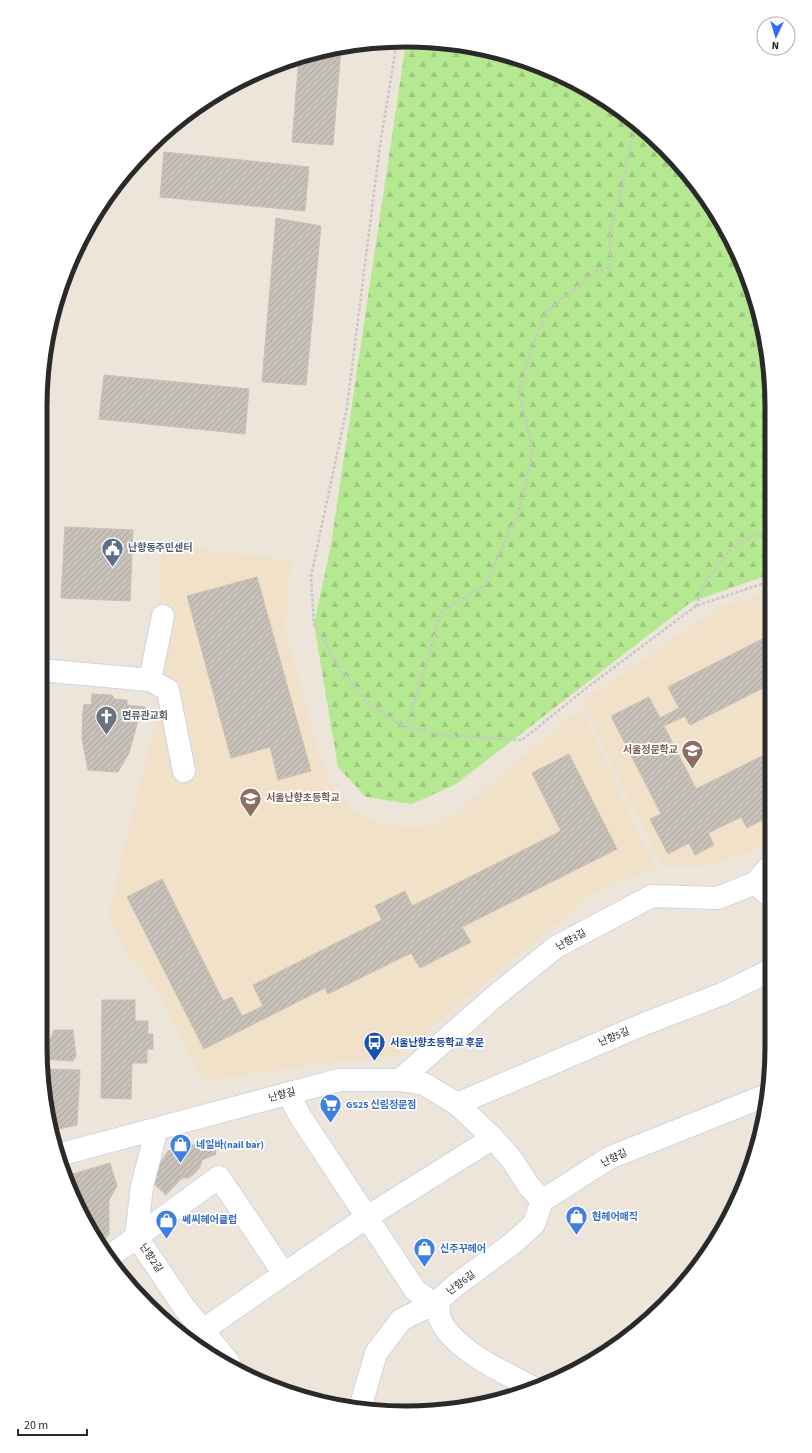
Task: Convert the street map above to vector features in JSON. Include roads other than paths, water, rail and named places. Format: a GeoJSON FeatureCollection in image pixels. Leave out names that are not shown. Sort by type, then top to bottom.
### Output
{"type":"FeatureCollection","features":[{"type":"Feature","properties":{"kind":"street"},"geometry":{"type":"LineString","coordinates":[[150,680],[164,616]]}},
{"type":"Feature","properties":{"kind":"street"},"geometry":{"type":"LineString","coordinates":[[47,671],[150,680],[168,690],[184,771]]}},
{"type":"Feature","properties":{"kind":"street","name":"난향3길"},"geometry":{"type":"LineString","coordinates":[[400,1080],[494,997],[556,947],[652,896],[718,898],[755,883],[765,872]]}},
{"type":"Feature","properties":{"kind":"street"},"geometry":{"type":"LineString","coordinates":[[755,883],[765,892]]}},
{"type":"Feature","properties":{"kind":"street","name":"난향5길"},"geometry":{"type":"LineString","coordinates":[[457,1104],[644,1024],[722,994],[765,973]]}},
{"type":"Feature","properties":{"kind":"street","name":"난향길"},"geometry":{"type":"LineString","coordinates":[[63,1154],[339,1080],[400,1080],[424,1084],[457,1104],[512,1160],[529,1186],[542,1201],[609,1158],[761,1097]]}},
{"type":"Feature","properties":{"kind":"street"},"geometry":{"type":"LineString","coordinates":[[288,1093],[300,1116],[415,1290],[436,1302]]}},
{"type":"Feature","properties":{"kind":"street","name":"난향2길"},"geometry":{"type":"LineString","coordinates":[[156,1129],[142,1186],[136,1236],[184,1307],[224,1357]]}},
{"type":"Feature","properties":{"kind":"street"},"geometry":{"type":"LineString","coordinates":[[203,1330],[367,1217],[492,1138]]}},
{"type":"Feature","properties":{"kind":"street"},"geometry":{"type":"LineString","coordinates":[[113,1254],[219,1177],[284,1274]]}},
{"type":"Feature","properties":{"kind":"street","name":"난향6길"},"geometry":{"type":"LineString","coordinates":[[527,1385],[476,1358],[450,1334],[440,1319],[436,1302],[456,1285],[512,1244],[534,1224],[542,1201]]}},
{"type":"Feature","properties":{"kind":"street"},"geometry":{"type":"LineString","coordinates":[[362,1403],[376,1353],[401,1320],[436,1302]]}},
{"type":"Feature","properties":{"kind":"place","name":"난향동주민센터"},"geometry":{"type":"Point","coordinates":[113,568]}},
{"type":"Feature","properties":{"kind":"place","name":"면류관교회"},"geometry":{"type":"Point","coordinates":[107,736]}},
{"type":"Feature","properties":{"kind":"place","name":"서울정문학교"},"geometry":{"type":"Point","coordinates":[693,770]}},
{"type":"Feature","properties":{"kind":"place","name":"서울난향초등학교"},"geometry":{"type":"Point","coordinates":[251,818]}},
{"type":"Feature","properties":{"kind":"place","name":"서울난향초등학교 후문"},"geometry":{"type":"Point","coordinates":[375,1062]}},
{"type":"Feature","properties":{"kind":"place","name":"GS25 신림정문점"},"geometry":{"type":"Point","coordinates":[331,1124]}},
{"type":"Feature","properties":{"kind":"place","name":"네일바(nail bar)"},"geometry":{"type":"Point","coordinates":[181,1164]}},
{"type":"Feature","properties":{"kind":"place","name":"현헤어매직"},"geometry":{"type":"Point","coordinates":[576,1236]}},
{"type":"Feature","properties":{"kind":"place","name":"쎄씨헤어클럽"},"geometry":{"type":"Point","coordinates":[167,1240]}},
{"type":"Feature","properties":{"kind":"place","name":"신주꾸헤어"},"geometry":{"type":"Point","coordinates":[425,1268]}}]}
